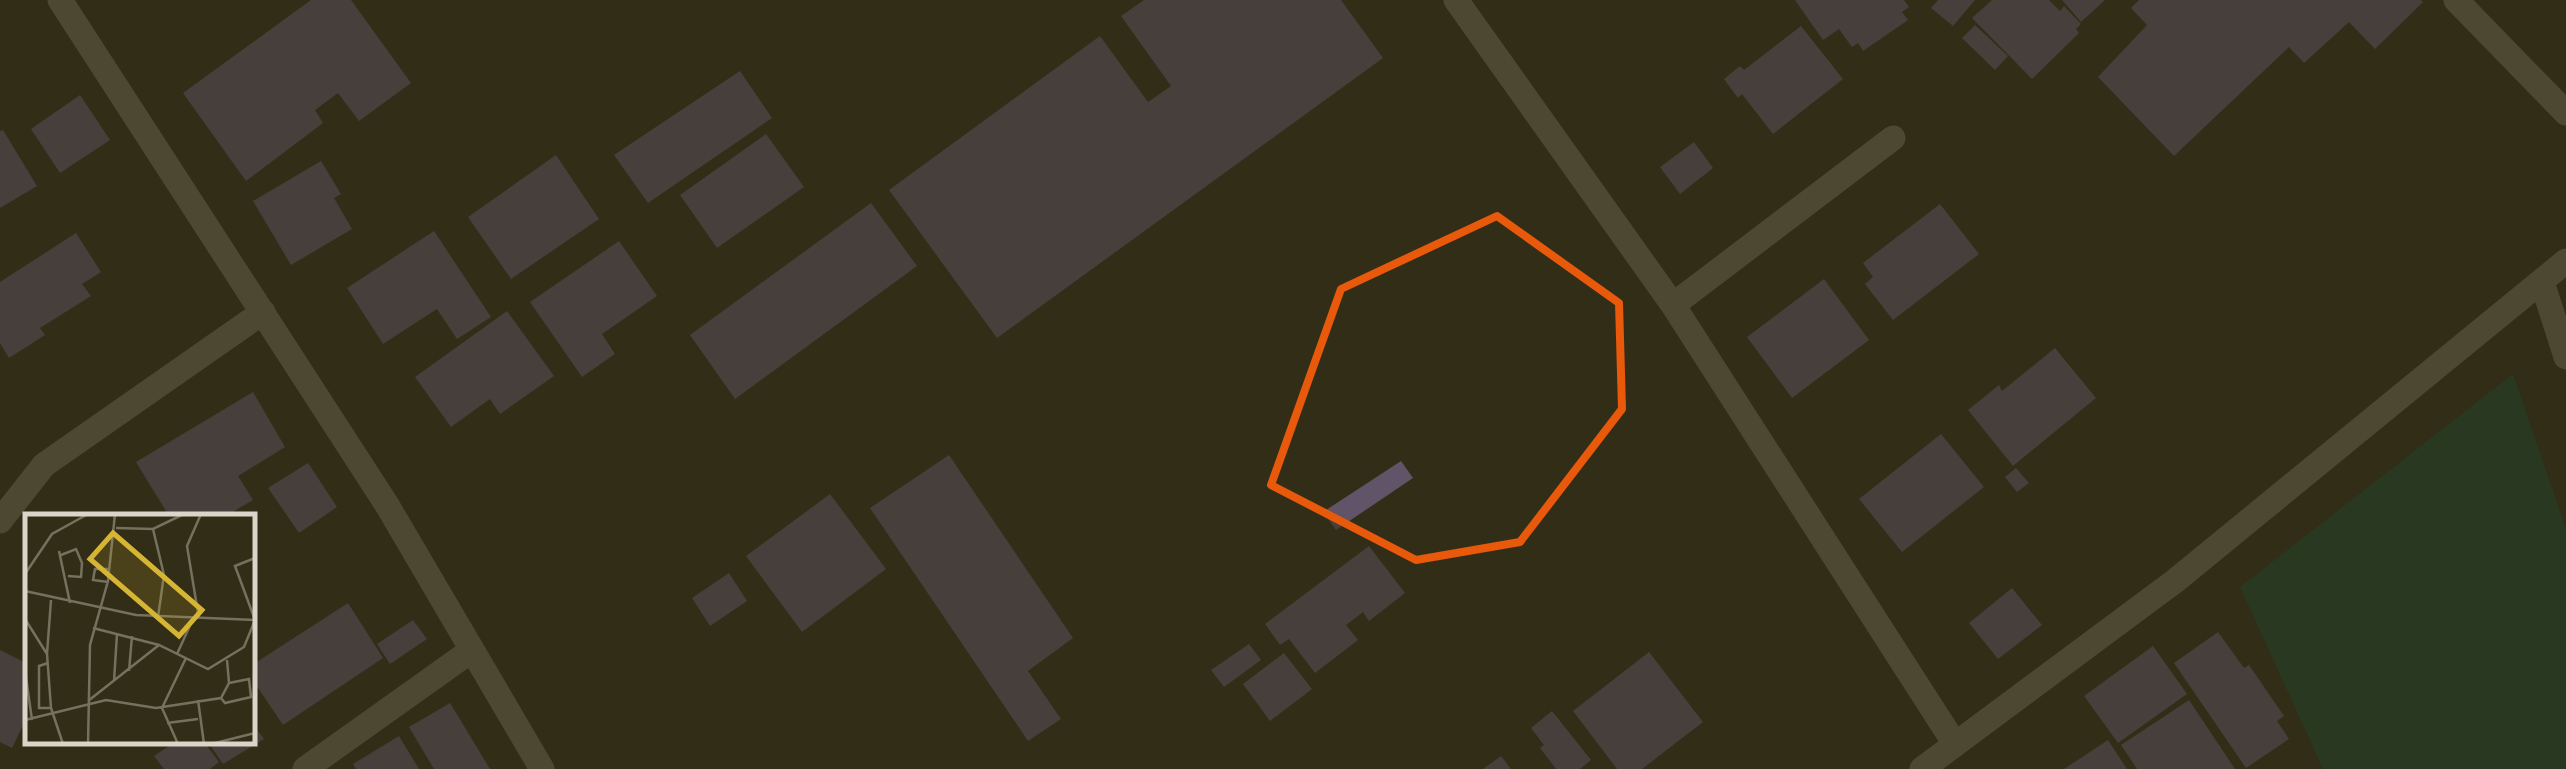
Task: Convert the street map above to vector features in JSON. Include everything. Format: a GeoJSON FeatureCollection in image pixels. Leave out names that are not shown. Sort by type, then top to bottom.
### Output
{"type":"FeatureCollection","features":[{"type":"Feature","properties":{"kind":"street"},"geometry":{"type":"LineString","coordinates":[[60,0],[387,505],[542,769]]}},
{"type":"Feature","properties":{"kind":"street"},"geometry":{"type":"LineString","coordinates":[[1456,0],[1673,306],[1956,744]]}},
{"type":"Feature","properties":{"kind":"street"},"geometry":{"type":"LineString","coordinates":[[2456,0],[2566,113]]}},
{"type":"Feature","properties":{"kind":"street"},"geometry":{"type":"LineString","coordinates":[[1673,306],[1893,138]]}},
{"type":"Feature","properties":{"kind":"street"},"geometry":{"type":"LineString","coordinates":[[1922,769],[2175,581],[2566,262]]}},
{"type":"Feature","properties":{"kind":"street"},"geometry":{"type":"LineString","coordinates":[[2542,282],[2566,357]]}},
{"type":"Feature","properties":{"kind":"street"},"geometry":{"type":"LineString","coordinates":[[0,522],[44,466],[263,312]]}},
{"type":"Feature","properties":{"kind":"street"},"geometry":{"type":"LineString","coordinates":[[305,769],[472,650]]}},
{"type":"Feature","properties":{"kind":"highlighted area"},"geometry":{"type":"Polygon","coordinates":[[[1497,216],[1619,303],[1622,409],[1520,542],[1416,560],[1271,485],[1341,289],[1497,216]]]}},
{"type":"Feature","properties":{"kind":"green space"},"geometry":{"type":"Polygon","coordinates":[[[2513,374],[2566,529],[2566,769],[2323,769],[2240,587],[2513,374]]]}},
{"type":"Feature","properties":{"kind":"building"},"geometry":{"type":"Polygon","coordinates":[[[311,0],[351,0],[411,83],[359,121],[338,93],[315,110],[323,123],[246,181],[183,93],[311,0]]]}},
{"type":"Feature","properties":{"kind":"building"},"geometry":{"type":"Polygon","coordinates":[[[1144,0],[1341,0],[1383,58],[997,338],[889,190],[1100,36],[1148,102],[1171,86],[1121,16],[1144,0]]]}},
{"type":"Feature","properties":{"kind":"building"},"geometry":{"type":"Polygon","coordinates":[[[1795,0],[1904,0],[1909,7],[1902,12],[1908,20],[1863,51],[1858,43],[1852,47],[1839,29],[1823,40],[1795,0]]]}},
{"type":"Feature","properties":{"kind":"building"},"geometry":{"type":"Polygon","coordinates":[[[1938,0],[1975,0],[1953,26],[1931,8],[1938,0]]]}},
{"type":"Feature","properties":{"kind":"building"},"geometry":{"type":"Polygon","coordinates":[[[1992,0],[2049,0],[2060,11],[2064,6],[2081,24],[2076,29],[2079,33],[2032,79],[1972,18],[1992,0]]]}},
{"type":"Feature","properties":{"kind":"building"},"geometry":{"type":"Polygon","coordinates":[[[2062,0],[2105,0],[2081,22],[2062,0]]]}},
{"type":"Feature","properties":{"kind":"building"},"geometry":{"type":"Polygon","coordinates":[[[2139,0],[2423,2],[2375,49],[2349,22],[2304,63],[2289,47],[2174,156],[2098,77],[2147,25],[2131,8],[2139,0]]]}},
{"type":"Feature","properties":{"kind":"building"},"geometry":{"type":"Polygon","coordinates":[[[1975,25],[2008,56],[1995,70],[1962,38],[1975,25]]]}},
{"type":"Feature","properties":{"kind":"building"},"geometry":{"type":"Polygon","coordinates":[[[1801,26],[1843,79],[1773,134],[1742,94],[1738,98],[1724,79],[1740,66],[1744,70],[1801,26]]]}},
{"type":"Feature","properties":{"kind":"building"},"geometry":{"type":"Polygon","coordinates":[[[740,71],[772,118],[648,203],[614,155],[740,71]]]}},
{"type":"Feature","properties":{"kind":"building"},"geometry":{"type":"Polygon","coordinates":[[[80,95],[110,140],[60,173],[31,129],[80,95]]]}},
{"type":"Feature","properties":{"kind":"building"},"geometry":{"type":"Polygon","coordinates":[[[3,130],[37,186],[0,208],[0,131],[3,130]]]}},
{"type":"Feature","properties":{"kind":"building"},"geometry":{"type":"Polygon","coordinates":[[[766,134],[804,187],[717,248],[680,195],[766,134]]]}},
{"type":"Feature","properties":{"kind":"building"},"geometry":{"type":"Polygon","coordinates":[[[1694,142],[1713,168],[1680,194],[1660,167],[1694,142]]]}},
{"type":"Feature","properties":{"kind":"building"},"geometry":{"type":"Polygon","coordinates":[[[556,155],[599,219],[511,279],[468,217],[556,155]]]}},
{"type":"Feature","properties":{"kind":"building"},"geometry":{"type":"Polygon","coordinates":[[[321,161],[341,194],[334,198],[352,229],[291,265],[253,201],[321,161]]]}},
{"type":"Feature","properties":{"kind":"building"},"geometry":{"type":"Polygon","coordinates":[[[871,203],[917,266],[735,399],[690,335],[871,203]]]}},
{"type":"Feature","properties":{"kind":"building"},"geometry":{"type":"Polygon","coordinates":[[[1940,204],[1979,254],[1893,320],[1865,284],[1873,277],[1863,263],[1940,204]]]}},
{"type":"Feature","properties":{"kind":"building"},"geometry":{"type":"Polygon","coordinates":[[[434,231],[491,317],[457,339],[437,309],[383,344],[347,288],[434,231]]]}},
{"type":"Feature","properties":{"kind":"building"},"geometry":{"type":"Polygon","coordinates":[[[76,233],[101,272],[82,284],[91,296],[40,328],[45,335],[9,358],[0,343],[0,282],[76,233]]]}},
{"type":"Feature","properties":{"kind":"building"},"geometry":{"type":"Polygon","coordinates":[[[619,241],[657,296],[602,334],[615,354],[582,377],[530,302],[619,241]]]}},
{"type":"Feature","properties":{"kind":"building"},"geometry":{"type":"Polygon","coordinates":[[[1824,279],[1869,340],[1792,398],[1747,337],[1824,279]]]}},
{"type":"Feature","properties":{"kind":"building"},"geometry":{"type":"Polygon","coordinates":[[[507,311],[554,376],[500,414],[490,399],[451,427],[415,377],[507,311]]]}},
{"type":"Feature","properties":{"kind":"building"},"geometry":{"type":"Polygon","coordinates":[[[2055,348],[2096,398],[2013,466],[1968,410],[1999,385],[2002,391],[2055,348]]]}},
{"type":"Feature","properties":{"kind":"building"},"geometry":{"type":"Polygon","coordinates":[[[253,392],[285,447],[238,476],[253,500],[229,514],[168,514],[136,462],[253,392]]]}},
{"type":"Feature","properties":{"kind":"building"},"geometry":{"type":"Polygon","coordinates":[[[1941,434],[1984,487],[1902,552],[1859,499],[1941,434]]]}},
{"type":"Feature","properties":{"kind":"building"},"geometry":{"type":"Polygon","coordinates":[[[949,455],[1073,638],[1028,671],[1061,719],[1028,741],[870,508],[949,455]]]}},
{"type":"Feature","properties":{"kind":"building"},"geometry":{"type":"Polygon","coordinates":[[[1401,461],[1413,478],[1336,530],[1323,512],[1401,461]]]}},
{"type":"Feature","properties":{"kind":"building"},"geometry":{"type":"Polygon","coordinates":[[[308,463],[337,507],[299,533],[268,488],[308,463]]]}},
{"type":"Feature","properties":{"kind":"building"},"geometry":{"type":"Polygon","coordinates":[[[2016,468],[2029,483],[2017,492],[2005,477],[2016,468]]]}},
{"type":"Feature","properties":{"kind":"building"},"geometry":{"type":"Polygon","coordinates":[[[830,494],[886,569],[802,632],[746,556],[830,494]]]}},
{"type":"Feature","properties":{"kind":"building"},"geometry":{"type":"Polygon","coordinates":[[[1369,546],[1405,593],[1369,621],[1363,612],[1346,625],[1358,640],[1315,673],[1289,639],[1280,645],[1265,624],[1369,546]]]}},
{"type":"Feature","properties":{"kind":"building"},"geometry":{"type":"Polygon","coordinates":[[[729,573],[747,601],[710,626],[692,598],[729,573]]]}},
{"type":"Feature","properties":{"kind":"building"},"geometry":{"type":"Polygon","coordinates":[[[2012,588],[2042,625],[1998,659],[1969,623],[2012,588]]]}},
{"type":"Feature","properties":{"kind":"building"},"geometry":{"type":"Polygon","coordinates":[[[348,603],[383,658],[283,725],[255,683],[255,663],[348,603]]]}},
{"type":"Feature","properties":{"kind":"building"},"geometry":{"type":"Polygon","coordinates":[[[413,620],[427,639],[390,664],[377,644],[413,620]]]}},
{"type":"Feature","properties":{"kind":"building"},"geometry":{"type":"Polygon","coordinates":[[[2218,632],[2244,668],[2249,665],[2284,716],[2277,721],[2289,739],[2246,768],[2174,663],[2218,632]]]}},
{"type":"Feature","properties":{"kind":"building"},"geometry":{"type":"Polygon","coordinates":[[[1249,644],[1261,660],[1224,687],[1211,670],[1249,644]]]}},
{"type":"Feature","properties":{"kind":"building"},"geometry":{"type":"Polygon","coordinates":[[[2153,646],[2187,694],[2118,743],[2084,696],[2153,646]]]}},
{"type":"Feature","properties":{"kind":"building"},"geometry":{"type":"Polygon","coordinates":[[[0,650],[25,662],[25,721],[12,748],[0,742],[0,650]]]}},
{"type":"Feature","properties":{"kind":"building"},"geometry":{"type":"Polygon","coordinates":[[[1649,652],[1703,722],[1642,769],[1617,769],[1573,711],[1649,652]]]}},
{"type":"Feature","properties":{"kind":"building"},"geometry":{"type":"Polygon","coordinates":[[[1284,653],[1312,689],[1270,721],[1243,684],[1284,653]]]}},
{"type":"Feature","properties":{"kind":"building"},"geometry":{"type":"Polygon","coordinates":[[[2189,700],[2235,769],[2137,769],[2121,745],[2189,700]]]}},
{"type":"Feature","properties":{"kind":"building"},"geometry":{"type":"Polygon","coordinates":[[[450,703],[490,769],[434,769],[409,727],[450,703]]]}},
{"type":"Feature","properties":{"kind":"building"},"geometry":{"type":"Polygon","coordinates":[[[1552,711],[1591,760],[1580,769],[1556,769],[1540,748],[1544,745],[1531,728],[1552,711]]]}},
{"type":"Feature","properties":{"kind":"building"},"geometry":{"type":"Polygon","coordinates":[[[255,727],[264,739],[223,764],[209,744],[255,744],[255,727]]]}},
{"type":"Feature","properties":{"kind":"building"},"geometry":{"type":"Polygon","coordinates":[[[399,736],[419,769],[356,769],[353,764],[399,736]]]}},
{"type":"Feature","properties":{"kind":"building"},"geometry":{"type":"Polygon","coordinates":[[[2108,740],[2127,769],[2064,769],[2108,740]]]}},
{"type":"Feature","properties":{"kind":"building"},"geometry":{"type":"Polygon","coordinates":[[[172,744],[206,744],[219,762],[210,769],[164,769],[154,756],[172,744]]]}},
{"type":"Feature","properties":{"kind":"building"},"geometry":{"type":"Polygon","coordinates":[[[1501,756],[1511,769],[1483,769],[1501,756]]]}}]}
